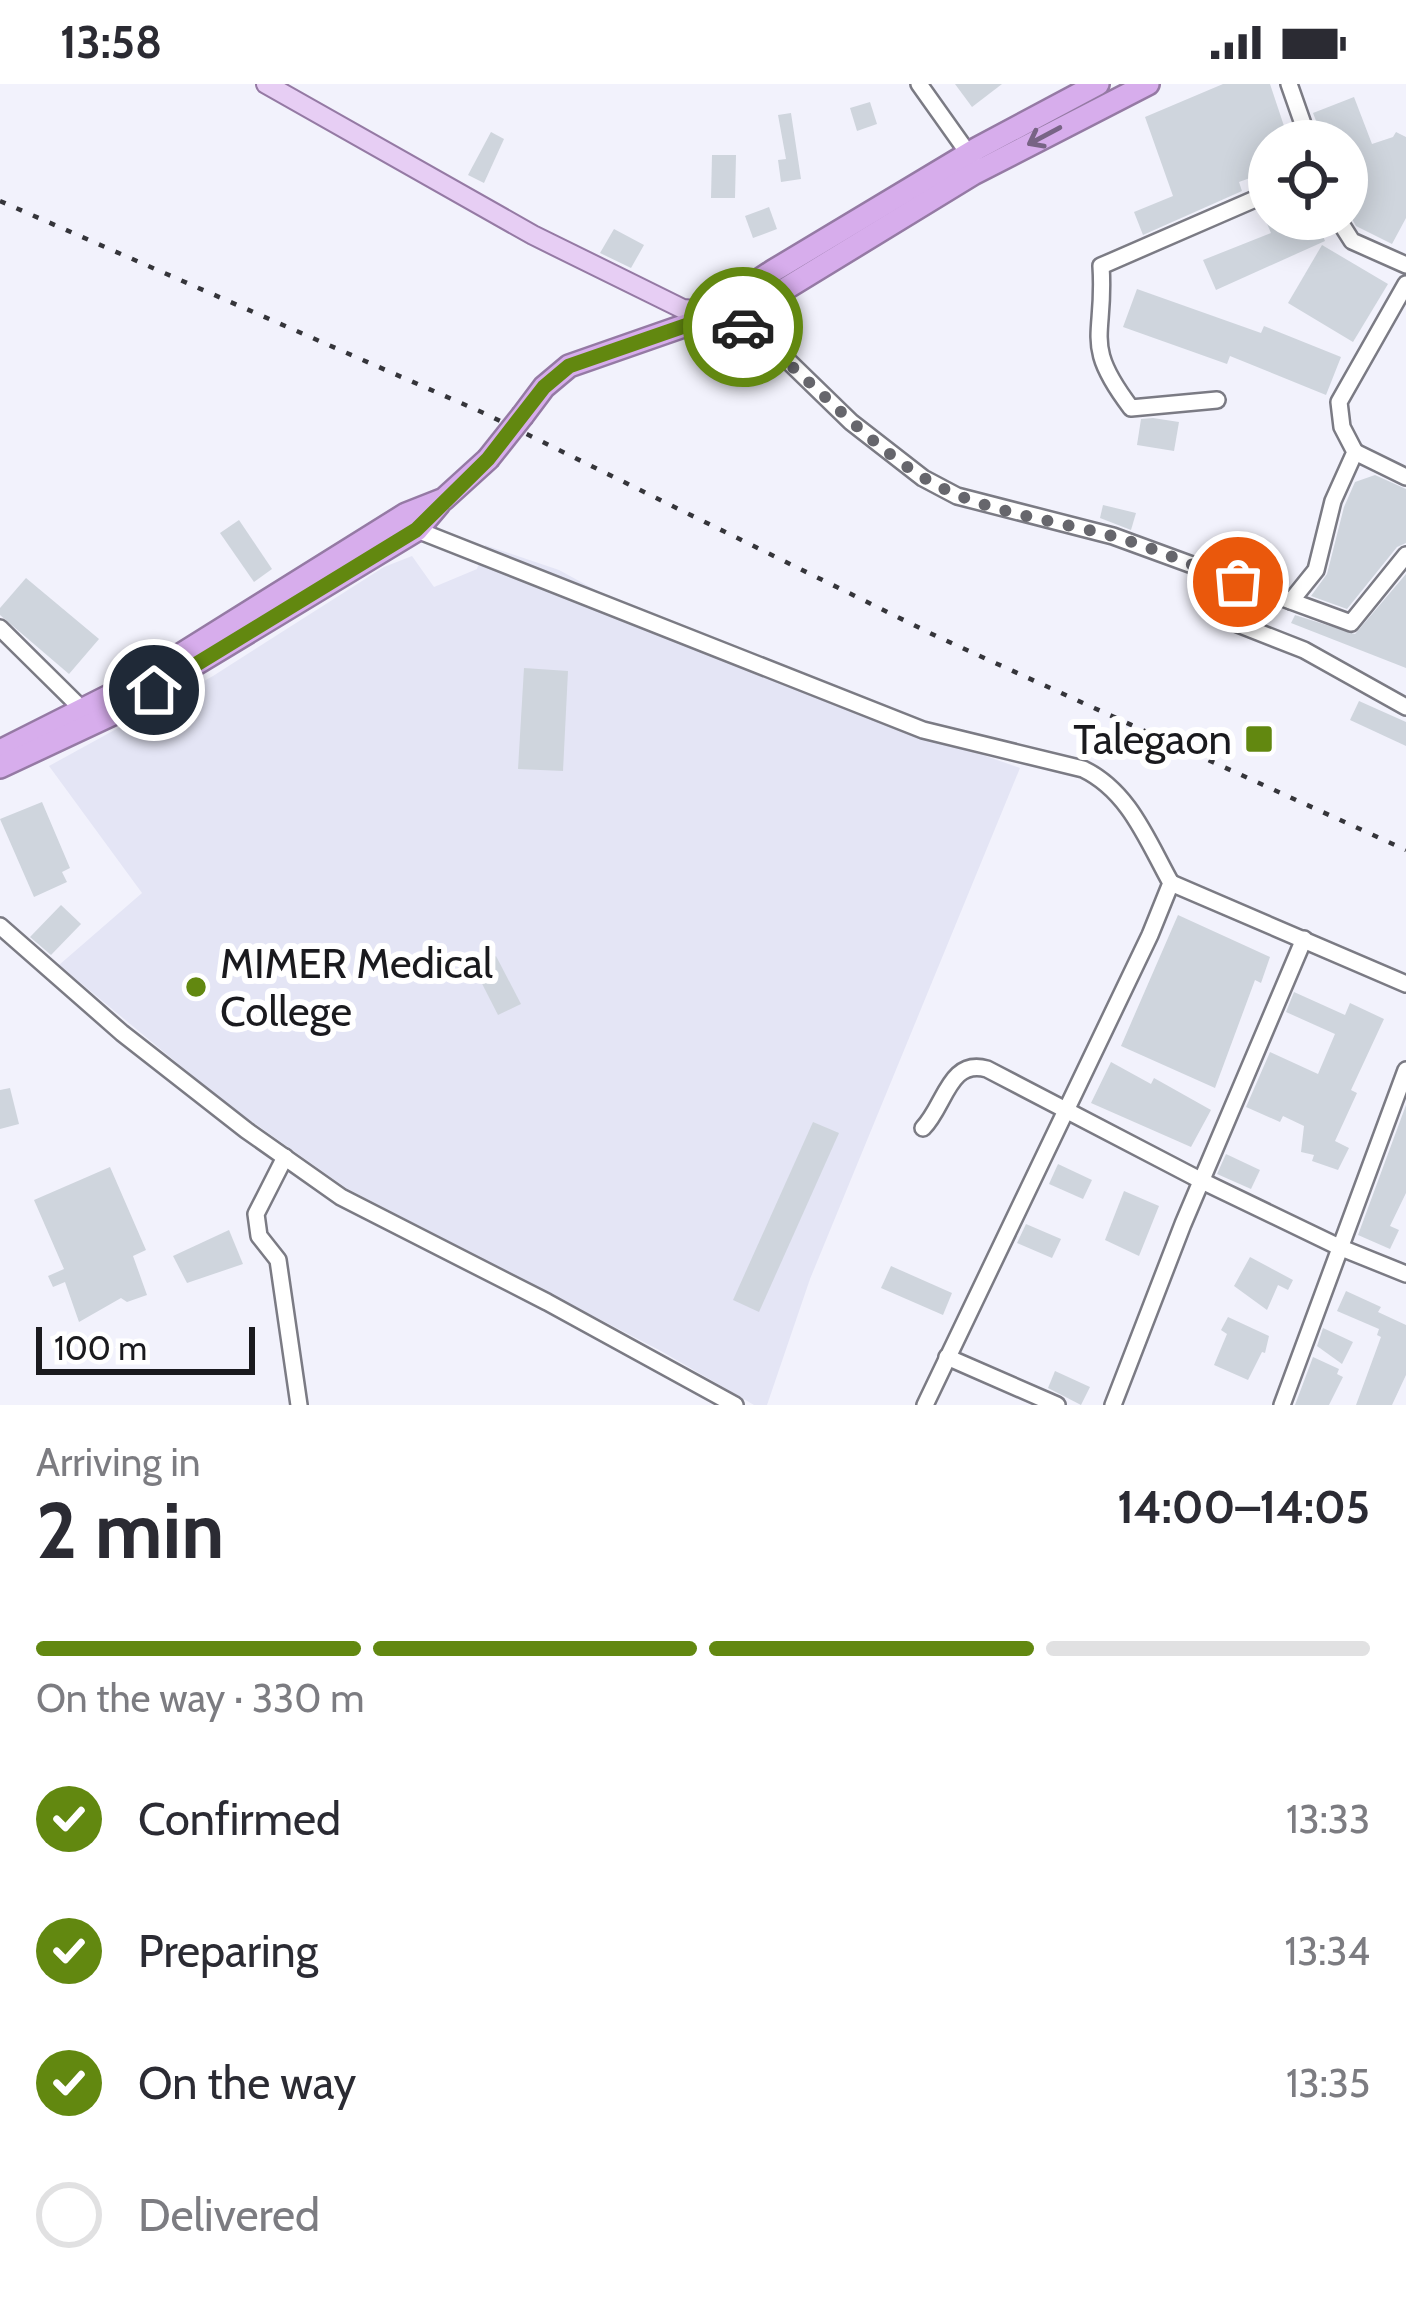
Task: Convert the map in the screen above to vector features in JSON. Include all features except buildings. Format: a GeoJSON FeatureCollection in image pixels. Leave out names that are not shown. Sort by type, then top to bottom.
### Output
{"type":"FeatureCollection","features":[{"type":"Feature","properties":{"kind":"highway"},"geometry":{"type":"LineString","coordinates":[[0,767],[113,714],[416,530],[488,459],[544,387],[569,366],[736,302],[762,303],[1098,84]]}},
{"type":"Feature","properties":{"kind":"highway"},"geometry":{"type":"LineString","coordinates":[[975,162],[1148,84]]}},
{"type":"Feature","properties":{"kind":"highway"},"geometry":{"type":"LineString","coordinates":[[0,751],[84,711],[406,514],[444,499]]}},
{"type":"Feature","properties":{"kind":"main road"},"geometry":{"type":"LineString","coordinates":[[266,84],[533,235],[682,309],[736,302]]}},
{"type":"Feature","properties":{"kind":"street"},"geometry":{"type":"LineString","coordinates":[[919,84],[975,162]]}},
{"type":"Feature","properties":{"kind":"street"},"geometry":{"type":"LineString","coordinates":[[1289,84],[1302,120]]}},
{"type":"Feature","properties":{"kind":"street"},"geometry":{"type":"LineString","coordinates":[[1217,400],[1131,409],[1109,379],[1097,348],[1101,266],[1248,203]]}},
{"type":"Feature","properties":{"kind":"street"},"geometry":{"type":"LineString","coordinates":[[1351,240],[1406,265]]}},
{"type":"Feature","properties":{"kind":"street"},"geometry":{"type":"LineString","coordinates":[[1406,284],[1339,402],[1342,427],[1355,452],[1406,477]]}},
{"type":"Feature","properties":{"kind":"street"},"geometry":{"type":"LineString","coordinates":[[736,302],[851,422],[923,478],[957,496],[1113,536],[1351,623],[1406,555]]}},
{"type":"Feature","properties":{"kind":"street"},"geometry":{"type":"LineString","coordinates":[[1291,601],[1316,570],[1333,501],[1355,452]]}},
{"type":"Feature","properties":{"kind":"street"},"geometry":{"type":"LineString","coordinates":[[416,530],[923,730],[1082,769],[1106,780],[1172,883],[1406,984]]}},
{"type":"Feature","properties":{"kind":"street"},"geometry":{"type":"LineString","coordinates":[[1238,582],[1225,619],[1304,650],[1406,707]]}},
{"type":"Feature","properties":{"kind":"street"},"geometry":{"type":"LineString","coordinates":[[0,628],[7,646],[84,711]]}},
{"type":"Feature","properties":{"kind":"street"},"geometry":{"type":"LineString","coordinates":[[925,1405],[1172,883]]}},
{"type":"Feature","properties":{"kind":"street"},"geometry":{"type":"LineString","coordinates":[[3,933],[122,1033],[341,1197],[734,1405]]}},
{"type":"Feature","properties":{"kind":"street"},"geometry":{"type":"LineString","coordinates":[[1113,1405],[1304,939]]}},
{"type":"Feature","properties":{"kind":"street"},"geometry":{"type":"LineString","coordinates":[[940,1062],[959,1071]]}},
{"type":"Feature","properties":{"kind":"street"},"geometry":{"type":"LineString","coordinates":[[923,1128],[959,1071],[975,1065],[1202,1181],[1406,1274]]}},
{"type":"Feature","properties":{"kind":"street"},"geometry":{"type":"LineString","coordinates":[[1282,1405],[1406,1070]]}},
{"type":"Feature","properties":{"kind":"street"},"geometry":{"type":"LineString","coordinates":[[285,1157],[256,1214],[259,1236],[278,1260],[299,1405]]}},
{"type":"Feature","properties":{"kind":"street"},"geometry":{"type":"LineString","coordinates":[[947,1357],[1057,1405]]}},
{"type":"Feature","properties":{"kind":"shaded area"},"geometry":{"type":"Polygon","coordinates":[[[485,545],[559,570],[720,658],[1020,768],[810,1279],[767,1405],[754,1405],[661,1351],[346,1188],[223,1101],[59,965],[142,893],[49,766],[213,676],[384,567],[412,556],[434,587],[477,569],[485,545]]]}},
{"type":"Feature","properties":{"kind":"railway"},"geometry":{"type":"LineString","coordinates":[[0,201],[486,414],[936,636],[1406,850]]}},
{"type":"Feature","properties":{"kind":"way so far"},"geometry":{"type":"LineString","coordinates":[[743,327],[782,354],[851,422],[923,478],[957,496],[1113,536],[1238,582]]}},
{"type":"Feature","properties":{"kind":"place","name":"Talegaon"},"geometry":{"type":"Point","coordinates":[1259,739]}},
{"type":"Feature","properties":{"kind":"place","name":"MIMER Medical College"},"geometry":{"type":"Point","coordinates":[196,987]}},
{"type":"Feature","properties":{"kind":"route"},"geometry":{"type":"LineString","coordinates":[[154,690],[416,530],[488,459],[544,387],[569,366],[722,313],[743,327]]}}]}
